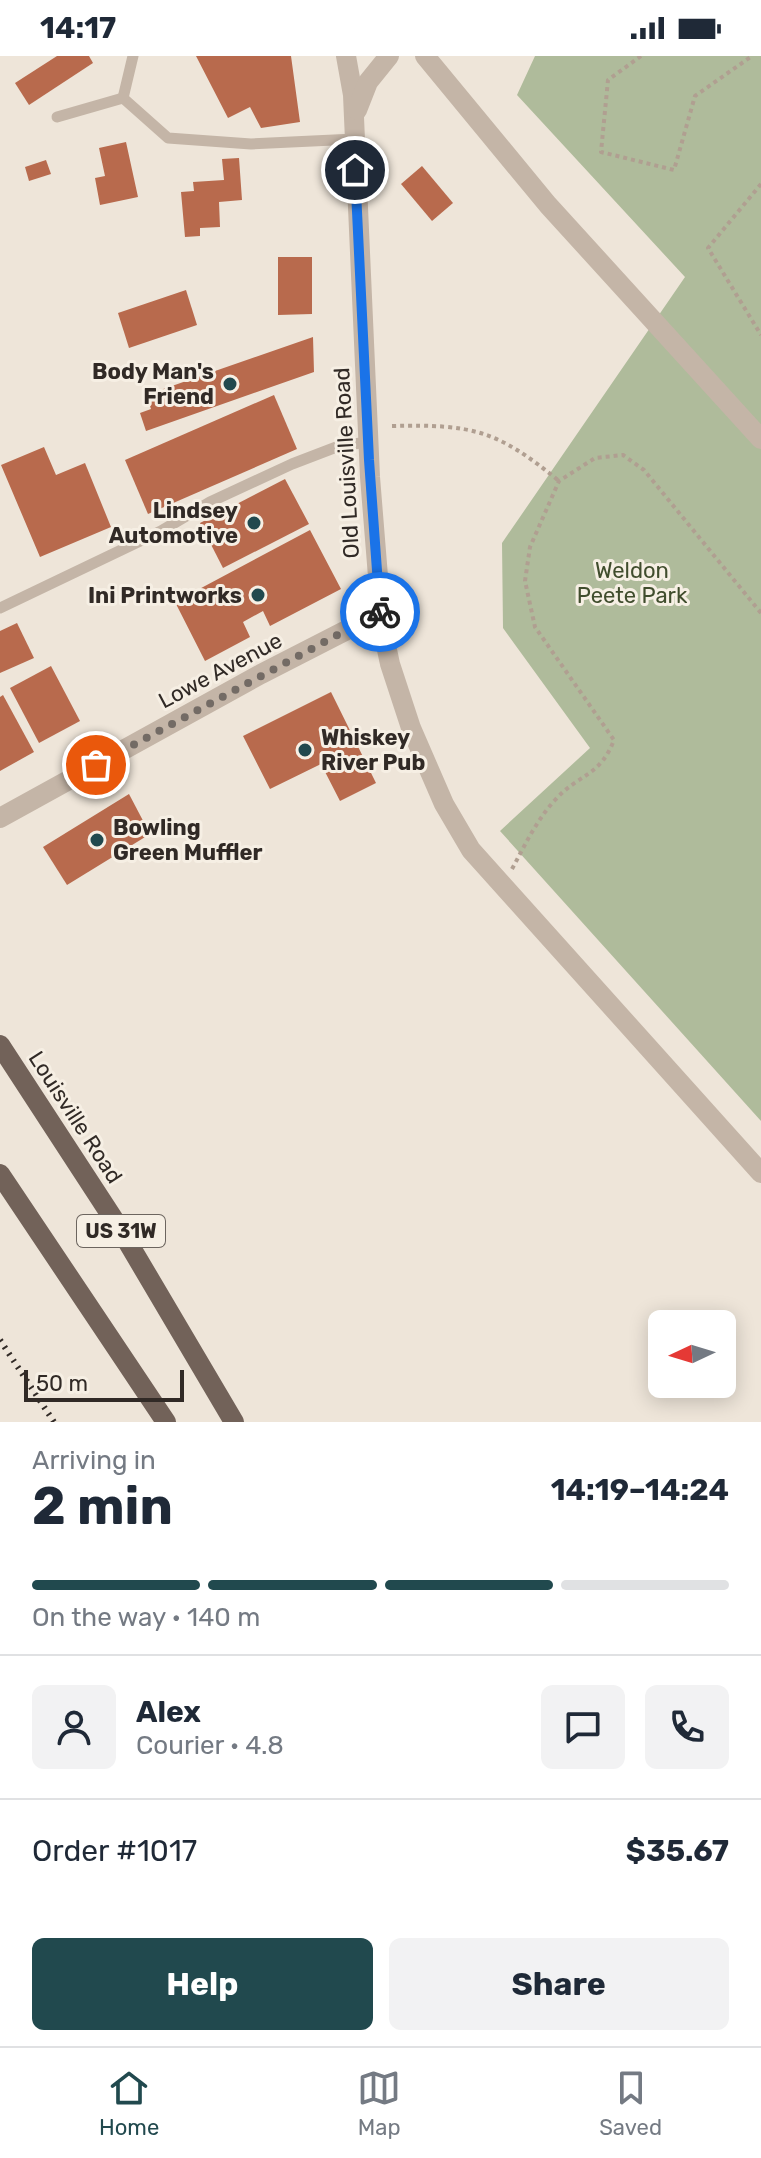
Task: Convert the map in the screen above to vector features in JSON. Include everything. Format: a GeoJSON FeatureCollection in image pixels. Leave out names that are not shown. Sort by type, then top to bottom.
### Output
{"type":"FeatureCollection","features":[{"type":"Feature","properties":{"kind":"main road","name":"Louisville Road"},"geometry":{"type":"LineString","coordinates":[[0,1045],[127,1241],[234,1422]]}},
{"type":"Feature","properties":{"kind":"main road","name":"US 31W"},"geometry":{"type":"LineString","coordinates":[[0,1174],[166,1422]]}},
{"type":"Feature","properties":{"kind":"street","name":"Old Louisville Road"},"geometry":{"type":"LineString","coordinates":[[346,56],[353,95],[368,442],[380,613],[392,673],[411,728],[444,804],[471,850],[761,1173]]}},
{"type":"Feature","properties":{"kind":"street"},"geometry":{"type":"LineString","coordinates":[[354,133],[358,107],[368,82],[389,56]]}},
{"type":"Feature","properties":{"kind":"street"},"geometry":{"type":"LineString","coordinates":[[425,56],[548,205],[761,439]]}},
{"type":"Feature","properties":{"kind":"street","name":"Lowe Avenue"},"geometry":{"type":"LineString","coordinates":[[0,818],[235,688],[380,613]]}},
{"type":"Feature","properties":{"kind":"lane"},"geometry":{"type":"LineString","coordinates":[[123,98],[133,56]]}},
{"type":"Feature","properties":{"kind":"lane"},"geometry":{"type":"LineString","coordinates":[[57,117],[123,98]]}},
{"type":"Feature","properties":{"kind":"lane"},"geometry":{"type":"LineString","coordinates":[[123,98],[168,138],[251,144],[354,133]]}},
{"type":"Feature","properties":{"kind":"lane"},"geometry":{"type":"LineString","coordinates":[[0,608],[292,464],[339,446],[368,442]]}},
{"type":"Feature","properties":{"kind":"path"},"geometry":{"type":"LineString","coordinates":[[641,56],[608,80],[601,152],[674,170],[695,96],[752,56]]}},
{"type":"Feature","properties":{"kind":"path"},"geometry":{"type":"LineString","coordinates":[[761,184],[708,248],[761,335]]}},
{"type":"Feature","properties":{"kind":"path"},"geometry":{"type":"LineString","coordinates":[[392,426],[443,425],[490,434],[526,454],[559,481]]}},
{"type":"Feature","properties":{"kind":"path"},"geometry":{"type":"LineString","coordinates":[[512,870],[536,824],[557,798],[607,760],[614,740],[535,627],[531,612],[525,581],[530,547],[559,481],[595,458],[623,455],[644,470],[761,613]]}},
{"type":"Feature","properties":{"kind":"green space","name":"Weldon Peete Park"},"geometry":{"type":"Polygon","coordinates":[[[535,56],[761,56],[761,1121],[500,831],[590,748],[503,628],[502,543],[685,277],[517,95],[535,56]]]}},
{"type":"Feature","properties":{"kind":"building"},"geometry":{"type":"Polygon","coordinates":[[[57,56],[89,56],[93,63],[29,105],[15,83],[57,56]]]}},
{"type":"Feature","properties":{"kind":"building"},"geometry":{"type":"Polygon","coordinates":[[[196,56],[291,56],[300,122],[261,128],[250,107],[228,118],[196,56]]]}},
{"type":"Feature","properties":{"kind":"building"},"geometry":{"type":"Polygon","coordinates":[[[126,142],[138,197],[100,205],[95,178],[105,176],[99,148],[126,142]]]}},
{"type":"Feature","properties":{"kind":"building"},"geometry":{"type":"Polygon","coordinates":[[[239,158],[242,200],[219,202],[220,227],[200,228],[200,236],[185,237],[181,192],[194,191],[193,182],[224,180],[222,159],[239,158]]]}},
{"type":"Feature","properties":{"kind":"building"},"geometry":{"type":"Polygon","coordinates":[[[46,160],[51,174],[29,181],[25,167],[46,160]]]}},
{"type":"Feature","properties":{"kind":"building"},"geometry":{"type":"Polygon","coordinates":[[[422,166],[453,203],[432,221],[401,184],[422,166]]]}},
{"type":"Feature","properties":{"kind":"building"},"geometry":{"type":"Polygon","coordinates":[[[278,257],[312,257],[312,314],[278,315],[278,257]]]}},
{"type":"Feature","properties":{"kind":"building"},"geometry":{"type":"Polygon","coordinates":[[[186,290],[197,325],[129,348],[118,313],[186,290]]]}},
{"type":"Feature","properties":{"kind":"building","name":"Body Man's Friend"},"geometry":{"type":"Polygon","coordinates":[[[313,337],[314,372],[146,431],[140,413],[151,409],[146,395],[313,337]]]}},
{"type":"Feature","properties":{"kind":"building"},"geometry":{"type":"Polygon","coordinates":[[[274,395],[297,449],[148,514],[125,460],[274,395]]]}},
{"type":"Feature","properties":{"kind":"building"},"geometry":{"type":"Polygon","coordinates":[[[44,447],[56,475],[85,463],[111,527],[40,557],[1,465],[44,447]]]}},
{"type":"Feature","properties":{"kind":"building","name":"Lindsey Automotive"},"geometry":{"type":"Polygon","coordinates":[[[285,479],[309,524],[223,568],[200,523],[285,479]]]}},
{"type":"Feature","properties":{"kind":"building","name":"Ini Printworks"},"geometry":{"type":"Polygon","coordinates":[[[310,530],[341,589],[270,626],[263,611],[243,622],[250,637],[205,661],[175,602],[310,530]]]}},
{"type":"Feature","properties":{"kind":"building"},"geometry":{"type":"Polygon","coordinates":[[[17,623],[34,658],[0,673],[0,631],[17,623]]]}},
{"type":"Feature","properties":{"kind":"building"},"geometry":{"type":"Polygon","coordinates":[[[51,666],[80,721],[39,743],[10,688],[51,666]]]}},
{"type":"Feature","properties":{"kind":"building","name":"Whiskey River Pub"},"geometry":{"type":"Polygon","coordinates":[[[331,692],[376,783],[340,801],[321,764],[270,789],[243,736],[331,692]]]}},
{"type":"Feature","properties":{"kind":"building"},"geometry":{"type":"Polygon","coordinates":[[[3,695],[34,752],[0,771],[0,697],[3,695]]]}},
{"type":"Feature","properties":{"kind":"building","name":"Bowling Green Muffler"},"geometry":{"type":"Polygon","coordinates":[[[129,794],[150,834],[67,885],[43,847],[129,794]]]}},
{"type":"Feature","properties":{"kind":"railway"},"geometry":{"type":"LineString","coordinates":[[0,1340],[54,1422]]}},
{"type":"Feature","properties":{"kind":"way so far"},"geometry":{"type":"LineString","coordinates":[[96,765],[380,612]]}},
{"type":"Feature","properties":{"kind":"place","name":"Body Man's Friend"},"geometry":{"type":"Point","coordinates":[230,384]}},
{"type":"Feature","properties":{"kind":"place","name":"Lindsey Automotive"},"geometry":{"type":"Point","coordinates":[254,523]}},
{"type":"Feature","properties":{"kind":"place","name":"Ini Printworks"},"geometry":{"type":"Point","coordinates":[258,595]}},
{"type":"Feature","properties":{"kind":"place","name":"Whiskey River Pub"},"geometry":{"type":"Point","coordinates":[305,750]}},
{"type":"Feature","properties":{"kind":"place","name":"Bowling Green Muffler"},"geometry":{"type":"Point","coordinates":[97,840]}},
{"type":"Feature","properties":{"kind":"route"},"geometry":{"type":"LineString","coordinates":[[355,170],[375,567],[380,612]]}}]}
